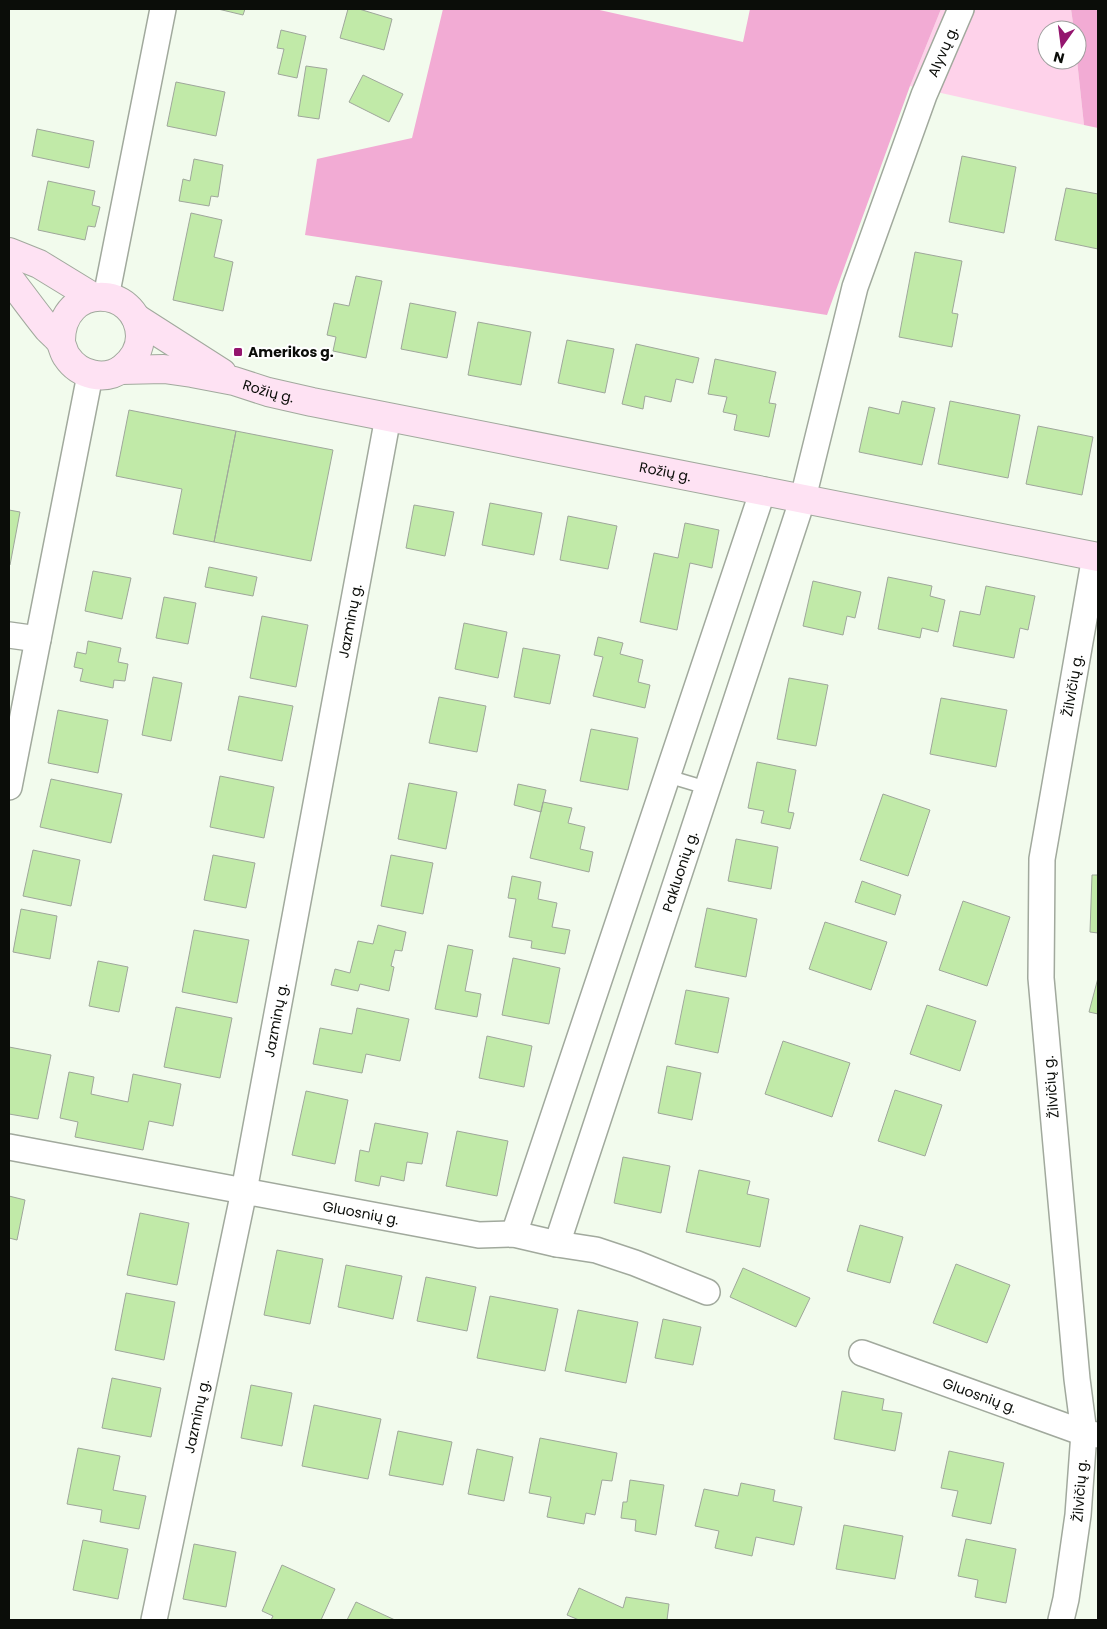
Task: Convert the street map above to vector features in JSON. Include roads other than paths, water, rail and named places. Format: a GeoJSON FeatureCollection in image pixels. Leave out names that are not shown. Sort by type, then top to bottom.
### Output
{"type":"FeatureCollection","features":[{"type":"Feature","properties":{"kind":"street"},"geometry":{"type":"LineString","coordinates":[[100,297],[163,9]]}},
{"type":"Feature","properties":{"kind":"street","name":"Alyvų g."},"geometry":{"type":"LineString","coordinates":[[803,498],[855,287],[924,95],[961,9]]}},
{"type":"Feature","properties":{"kind":"street"},"geometry":{"type":"LineString","coordinates":[[9,252],[39,264],[100,297],[123,304],[136,318],[140,335],[137,352],[121,370],[101,376],[76,368],[66,356],[61,342],[61,330],[68,313],[82,301],[100,297]]}},
{"type":"Feature","properties":{"kind":"street"},"geometry":{"type":"LineString","coordinates":[[9,278],[49,330],[61,342]]}},
{"type":"Feature","properties":{"kind":"street","name":"Rožių g."},"geometry":{"type":"LineString","coordinates":[[136,318],[234,381]]}},
{"type":"Feature","properties":{"kind":"street","name":"Rožių g."},"geometry":{"type":"LineString","coordinates":[[121,370],[164,369],[234,381],[268,392],[388,417],[1097,557]]}},
{"type":"Feature","properties":{"kind":"street"},"geometry":{"type":"LineString","coordinates":[[9,787],[90,374]]}},
{"type":"Feature","properties":{"kind":"street","name":"Jazminų g."},"geometry":{"type":"LineString","coordinates":[[154,1620],[244,1192],[388,417]]}},
{"type":"Feature","properties":{"kind":"street"},"geometry":{"type":"LineString","coordinates":[[514,1234],[763,490]]}},
{"type":"Feature","properties":{"kind":"street","name":"Pakluonių g."},"geometry":{"type":"LineString","coordinates":[[557,1244],[803,498]]}},
{"type":"Feature","properties":{"kind":"street","name":"Žilvičių g."},"geometry":{"type":"LineString","coordinates":[[1061,1620],[1066,1599],[1091,1434],[1077,1379],[1042,978],[1042,859],[1097,557]]}},
{"type":"Feature","properties":{"kind":"street"},"geometry":{"type":"LineString","coordinates":[[9,635],[38,639]]}},
{"type":"Feature","properties":{"kind":"street","name":"Gluosnių g."},"geometry":{"type":"LineString","coordinates":[[9,1147],[479,1235],[514,1234],[557,1244],[596,1250],[635,1263],[706,1292]]}},
{"type":"Feature","properties":{"kind":"street","name":"Gluosnių g."},"geometry":{"type":"LineString","coordinates":[[862,1354],[1091,1434]]}},
{"type":"Feature","properties":{"kind":"lane"},"geometry":{"type":"LineString","coordinates":[[667,776],[707,788]]}},
{"type":"Feature","properties":{"kind":"place","name":"Amerikos g."},"geometry":{"type":"Point","coordinates":[238,352]}}]}
